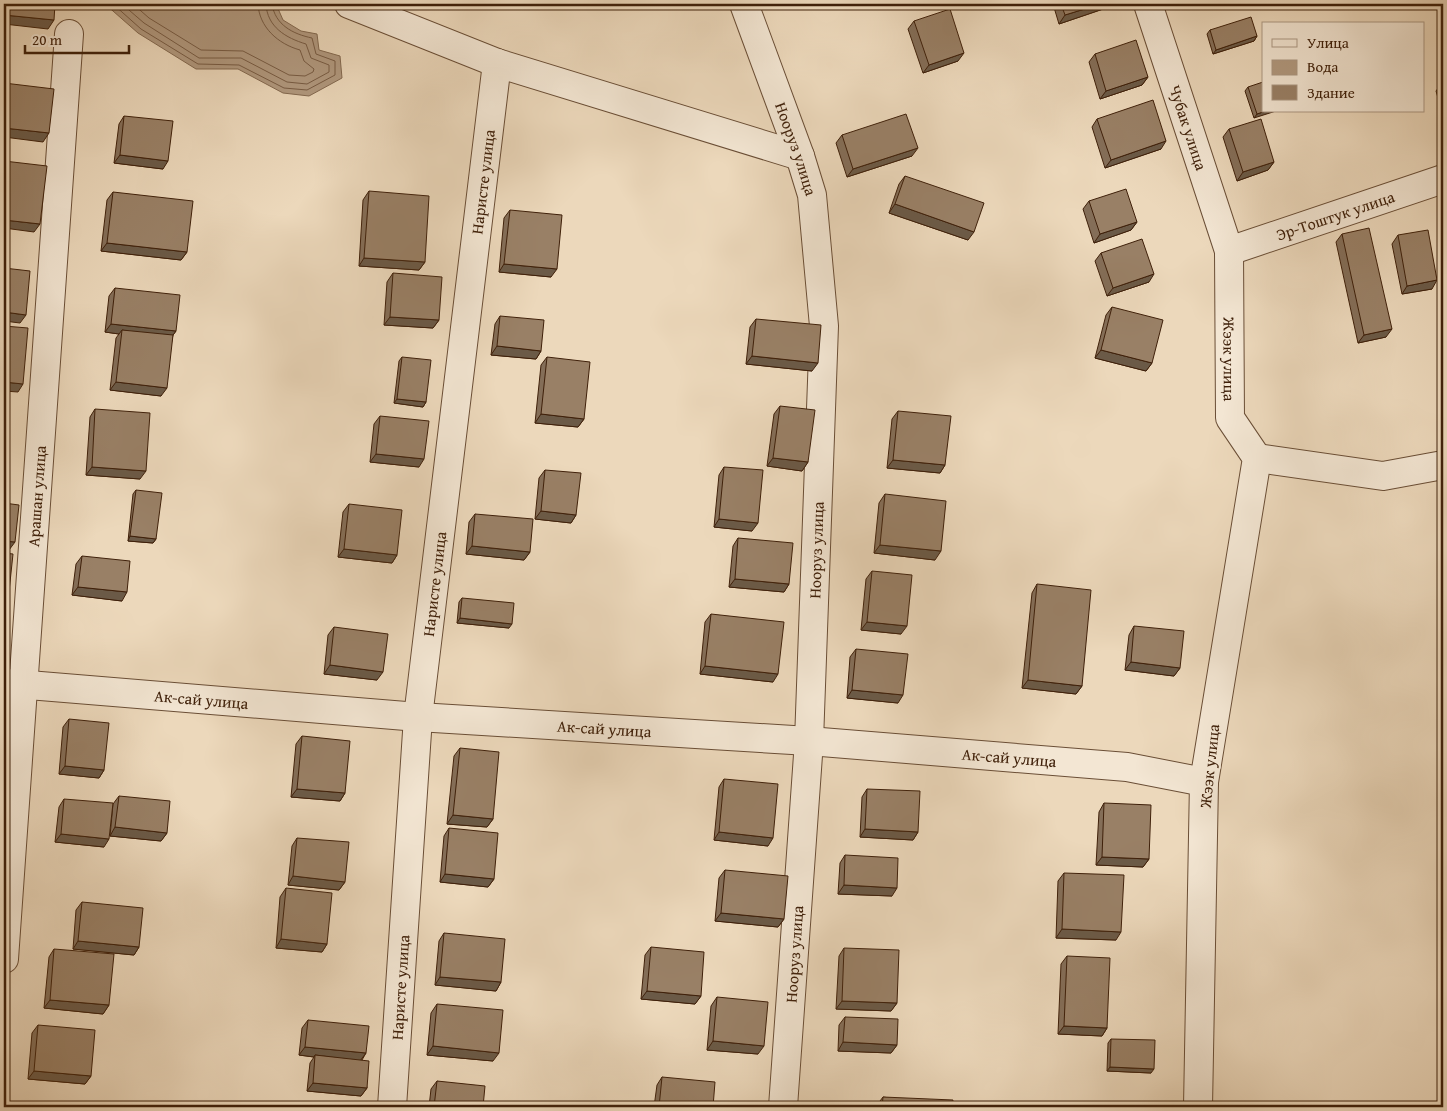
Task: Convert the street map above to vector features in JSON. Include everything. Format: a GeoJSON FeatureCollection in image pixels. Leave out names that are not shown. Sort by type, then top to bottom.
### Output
{"type":"FeatureCollection","features":[{"type":"Feature","properties":{"kind":"street"},"geometry":{"type":"LineString","coordinates":[[349,4],[497,63],[800,156]]}},
{"type":"Feature","properties":{"kind":"street","name":"Нооруз улица"},"geometry":{"type":"LineString","coordinates":[[744,4],[800,156],[812,195],[824,326],[809,741],[783,1107]]}},
{"type":"Feature","properties":{"kind":"street","name":"Чубак улица"},"geometry":{"type":"LineString","coordinates":[[1148,4],[1229,251]]}},
{"type":"Feature","properties":{"kind":"street","name":"Арашан улица"},"geometry":{"type":"LineString","coordinates":[[4,959],[14,683],[69,34]]}},
{"type":"Feature","properties":{"kind":"street","name":"Наристе улица"},"geometry":{"type":"LineString","coordinates":[[392,1107],[418,717],[497,63]]}},
{"type":"Feature","properties":{"kind":"street","name":"Эр-Тоштук улица"},"geometry":{"type":"LineString","coordinates":[[1229,251],[1443,179]]}},
{"type":"Feature","properties":{"kind":"street","name":"Жээк улица"},"geometry":{"type":"LineString","coordinates":[[1198,1107],[1204,782],[1257,458],[1230,418],[1229,251]]}},
{"type":"Feature","properties":{"kind":"street"},"geometry":{"type":"LineString","coordinates":[[1257,458],[1383,476],[1443,465]]}},
{"type":"Feature","properties":{"kind":"street","name":"Ак-сай улица"},"geometry":{"type":"LineString","coordinates":[[14,683],[418,717],[809,741],[1127,767],[1204,782]]}},
{"type":"Feature","properties":{"kind":"water"},"geometry":{"type":"Polygon","coordinates":[[[105,4],[276,4],[283,20],[301,31],[317,34],[319,50],[340,56],[342,78],[309,96],[283,93],[238,69],[196,69],[138,33],[105,4]]]}},
{"type":"Feature","properties":{"kind":"building"},"geometry":{"type":"Polygon","coordinates":[[[4,4],[55,4],[54,20],[4,15],[4,4]]]}},
{"type":"Feature","properties":{"kind":"building"},"geometry":{"type":"Polygon","coordinates":[[[1061,4],[1101,4],[1065,15],[1061,4]]]}},
{"type":"Feature","properties":{"kind":"building"},"geometry":{"type":"Polygon","coordinates":[[[950,9],[964,53],[929,65],[914,21],[950,9]]]}},
{"type":"Feature","properties":{"kind":"building"},"geometry":{"type":"Polygon","coordinates":[[[1251,17],[1257,36],[1216,50],[1210,30],[1251,17]]]}},
{"type":"Feature","properties":{"kind":"building"},"geometry":{"type":"Polygon","coordinates":[[[1136,40],[1148,77],[1106,91],[1095,54],[1136,40]]]}},
{"type":"Feature","properties":{"kind":"building"},"geometry":{"type":"Polygon","coordinates":[[[1262,82],[1263,112],[1257,114],[1248,87],[1262,82]]]}},
{"type":"Feature","properties":{"kind":"building"},"geometry":{"type":"Polygon","coordinates":[[[4,83],[54,89],[49,133],[4,128],[4,83]]]}},
{"type":"Feature","properties":{"kind":"building"},"geometry":{"type":"Polygon","coordinates":[[[1153,100],[1166,141],[1111,160],[1097,119],[1153,100]]]}},
{"type":"Feature","properties":{"kind":"building"},"geometry":{"type":"Polygon","coordinates":[[[906,114],[918,148],[853,169],[842,135],[906,114]]]}},
{"type":"Feature","properties":{"kind":"building"},"geometry":{"type":"Polygon","coordinates":[[[124,116],[173,121],[168,161],[120,155],[124,116]]]}},
{"type":"Feature","properties":{"kind":"building"},"geometry":{"type":"Polygon","coordinates":[[[1261,119],[1274,162],[1243,172],[1229,129],[1261,119]]]}},
{"type":"Feature","properties":{"kind":"building"},"geometry":{"type":"Polygon","coordinates":[[[4,161],[47,166],[40,224],[4,220],[4,161]]]}},
{"type":"Feature","properties":{"kind":"building"},"geometry":{"type":"Polygon","coordinates":[[[905,176],[984,203],[974,232],[895,204],[905,176]]]}},
{"type":"Feature","properties":{"kind":"building"},"geometry":{"type":"Polygon","coordinates":[[[1126,189],[1137,222],[1100,234],[1089,201],[1126,189]]]}},
{"type":"Feature","properties":{"kind":"building"},"geometry":{"type":"Polygon","coordinates":[[[369,191],[429,196],[425,262],[364,258],[369,191]]]}},
{"type":"Feature","properties":{"kind":"building"},"geometry":{"type":"Polygon","coordinates":[[[113,192],[193,201],[187,252],[107,243],[113,192]]]}},
{"type":"Feature","properties":{"kind":"building"},"geometry":{"type":"Polygon","coordinates":[[[510,210],[562,215],[557,269],[504,264],[510,210]]]}},
{"type":"Feature","properties":{"kind":"building"},"geometry":{"type":"Polygon","coordinates":[[[1369,228],[1392,329],[1364,335],[1342,234],[1369,228]]]}},
{"type":"Feature","properties":{"kind":"building"},"geometry":{"type":"Polygon","coordinates":[[[1428,230],[1437,280],[1407,286],[1398,235],[1428,230]]]}},
{"type":"Feature","properties":{"kind":"building"},"geometry":{"type":"Polygon","coordinates":[[[1142,239],[1154,274],[1113,288],[1101,253],[1142,239]]]}},
{"type":"Feature","properties":{"kind":"building"},"geometry":{"type":"Polygon","coordinates":[[[4,268],[30,271],[26,315],[4,312],[4,268]]]}},
{"type":"Feature","properties":{"kind":"building"},"geometry":{"type":"Polygon","coordinates":[[[393,273],[442,277],[439,320],[390,317],[393,273]]]}},
{"type":"Feature","properties":{"kind":"building"},"geometry":{"type":"Polygon","coordinates":[[[115,288],[180,295],[176,331],[111,324],[115,288]]]}},
{"type":"Feature","properties":{"kind":"building"},"geometry":{"type":"Polygon","coordinates":[[[1112,307],[1163,320],[1152,363],[1101,350],[1112,307]]]}},
{"type":"Feature","properties":{"kind":"building"},"geometry":{"type":"Polygon","coordinates":[[[500,316],[544,320],[541,351],[497,346],[500,316]]]}},
{"type":"Feature","properties":{"kind":"building"},"geometry":{"type":"Polygon","coordinates":[[[756,319],[821,325],[818,363],[752,356],[756,319]]]}},
{"type":"Feature","properties":{"kind":"building"},"geometry":{"type":"Polygon","coordinates":[[[4,326],[28,328],[23,384],[4,382],[4,326]]]}},
{"type":"Feature","properties":{"kind":"building"},"geometry":{"type":"Polygon","coordinates":[[[122,330],[173,335],[167,388],[116,382],[122,330]]]}},
{"type":"Feature","properties":{"kind":"building"},"geometry":{"type":"Polygon","coordinates":[[[402,357],[431,360],[426,402],[397,399],[402,357]]]}},
{"type":"Feature","properties":{"kind":"building"},"geometry":{"type":"Polygon","coordinates":[[[547,357],[590,362],[584,419],[541,414],[547,357]]]}},
{"type":"Feature","properties":{"kind":"building"},"geometry":{"type":"Polygon","coordinates":[[[780,406],[815,410],[808,462],[773,458],[780,406]]]}},
{"type":"Feature","properties":{"kind":"building"},"geometry":{"type":"Polygon","coordinates":[[[95,409],[150,413],[146,471],[92,467],[95,409]]]}},
{"type":"Feature","properties":{"kind":"building"},"geometry":{"type":"Polygon","coordinates":[[[898,411],[951,416],[945,465],[893,460],[898,411]]]}},
{"type":"Feature","properties":{"kind":"building"},"geometry":{"type":"Polygon","coordinates":[[[380,416],[429,421],[424,459],[376,454],[380,416]]]}},
{"type":"Feature","properties":{"kind":"building"},"geometry":{"type":"Polygon","coordinates":[[[724,467],[763,470],[758,523],[719,519],[724,467]]]}},
{"type":"Feature","properties":{"kind":"building"},"geometry":{"type":"Polygon","coordinates":[[[545,470],[581,473],[576,515],[541,511],[545,470]]]}},
{"type":"Feature","properties":{"kind":"building"},"geometry":{"type":"Polygon","coordinates":[[[136,490],[162,493],[156,539],[130,536],[136,490]]]}},
{"type":"Feature","properties":{"kind":"building"},"geometry":{"type":"Polygon","coordinates":[[[885,494],[946,501],[941,551],[880,545],[885,494]]]}},
{"type":"Feature","properties":{"kind":"building"},"geometry":{"type":"Polygon","coordinates":[[[4,503],[19,505],[15,542],[4,541],[4,503]]]}},
{"type":"Feature","properties":{"kind":"building"},"geometry":{"type":"Polygon","coordinates":[[[349,504],[402,510],[397,555],[344,549],[349,504]]]}},
{"type":"Feature","properties":{"kind":"building"},"geometry":{"type":"Polygon","coordinates":[[[475,514],[533,519],[530,552],[472,546],[475,514]]]}},
{"type":"Feature","properties":{"kind":"building"},"geometry":{"type":"Polygon","coordinates":[[[738,538],[793,543],[789,584],[735,579],[738,538]]]}},
{"type":"Feature","properties":{"kind":"building"},"geometry":{"type":"Polygon","coordinates":[[[4,553],[13,554],[8,601],[4,600],[4,553]]]}},
{"type":"Feature","properties":{"kind":"building"},"geometry":{"type":"Polygon","coordinates":[[[82,556],[130,561],[127,592],[78,587],[82,556]]]}},
{"type":"Feature","properties":{"kind":"building"},"geometry":{"type":"Polygon","coordinates":[[[872,571],[912,575],[907,626],[867,622],[872,571]]]}},
{"type":"Feature","properties":{"kind":"building"},"geometry":{"type":"Polygon","coordinates":[[[1037,584],[1091,590],[1082,686],[1028,680],[1037,584]]]}},
{"type":"Feature","properties":{"kind":"building"},"geometry":{"type":"Polygon","coordinates":[[[462,598],[514,603],[512,624],[460,618],[462,598]]]}},
{"type":"Feature","properties":{"kind":"building"},"geometry":{"type":"Polygon","coordinates":[[[711,614],[784,622],[778,674],[705,666],[711,614]]]}},
{"type":"Feature","properties":{"kind":"building"},"geometry":{"type":"Polygon","coordinates":[[[1134,626],[1184,631],[1180,668],[1131,662],[1134,626]]]}},
{"type":"Feature","properties":{"kind":"building"},"geometry":{"type":"Polygon","coordinates":[[[334,627],[388,634],[383,672],[330,665],[334,627]]]}},
{"type":"Feature","properties":{"kind":"building"},"geometry":{"type":"Polygon","coordinates":[[[856,649],[908,654],[903,695],[852,690],[856,649]]]}},
{"type":"Feature","properties":{"kind":"building"},"geometry":{"type":"Polygon","coordinates":[[[69,719],[109,723],[104,770],[65,766],[69,719]]]}},
{"type":"Feature","properties":{"kind":"building"},"geometry":{"type":"Polygon","coordinates":[[[302,736],[350,741],[345,793],[297,789],[302,736]]]}},
{"type":"Feature","properties":{"kind":"building"},"geometry":{"type":"Polygon","coordinates":[[[460,748],[499,752],[493,819],[453,815],[460,748]]]}},
{"type":"Feature","properties":{"kind":"building"},"geometry":{"type":"Polygon","coordinates":[[[724,779],[778,784],[773,838],[719,832],[724,779]]]}},
{"type":"Feature","properties":{"kind":"building"},"geometry":{"type":"Polygon","coordinates":[[[867,789],[920,791],[918,832],[865,829],[867,789]]]}},
{"type":"Feature","properties":{"kind":"building"},"geometry":{"type":"Polygon","coordinates":[[[119,796],[170,801],[167,833],[115,827],[119,796]]]}},
{"type":"Feature","properties":{"kind":"building"},"geometry":{"type":"Polygon","coordinates":[[[64,799],[113,803],[109,839],[61,834],[64,799]]]}},
{"type":"Feature","properties":{"kind":"building"},"geometry":{"type":"Polygon","coordinates":[[[1104,803],[1151,805],[1149,859],[1102,857],[1104,803]]]}},
{"type":"Feature","properties":{"kind":"building"},"geometry":{"type":"Polygon","coordinates":[[[449,828],[498,833],[494,879],[445,874],[449,828]]]}},
{"type":"Feature","properties":{"kind":"building"},"geometry":{"type":"Polygon","coordinates":[[[297,838],[349,842],[345,882],[293,876],[297,838]]]}},
{"type":"Feature","properties":{"kind":"building"},"geometry":{"type":"Polygon","coordinates":[[[845,855],[898,858],[897,888],[844,885],[845,855]]]}},
{"type":"Feature","properties":{"kind":"building"},"geometry":{"type":"Polygon","coordinates":[[[725,870],[788,876],[784,919],[721,913],[725,870]]]}},
{"type":"Feature","properties":{"kind":"building"},"geometry":{"type":"Polygon","coordinates":[[[1064,873],[1124,875],[1121,932],[1062,929],[1064,873]]]}},
{"type":"Feature","properties":{"kind":"building"},"geometry":{"type":"Polygon","coordinates":[[[286,888],[332,893],[327,944],[281,939],[286,888]]]}},
{"type":"Feature","properties":{"kind":"building"},"geometry":{"type":"Polygon","coordinates":[[[82,902],[143,908],[139,947],[78,941],[82,902]]]}},
{"type":"Feature","properties":{"kind":"building"},"geometry":{"type":"Polygon","coordinates":[[[444,933],[505,939],[501,982],[440,977],[444,933]]]}},
{"type":"Feature","properties":{"kind":"building"},"geometry":{"type":"Polygon","coordinates":[[[651,947],[704,952],[701,996],[647,991],[651,947]]]}},
{"type":"Feature","properties":{"kind":"building"},"geometry":{"type":"Polygon","coordinates":[[[844,948],[899,950],[897,1003],[842,1001],[844,948]]]}},
{"type":"Feature","properties":{"kind":"building"},"geometry":{"type":"Polygon","coordinates":[[[54,949],[114,954],[109,1005],[50,1000],[54,949]]]}},
{"type":"Feature","properties":{"kind":"building"},"geometry":{"type":"Polygon","coordinates":[[[1067,956],[1110,958],[1107,1028],[1064,1026],[1067,956]]]}},
{"type":"Feature","properties":{"kind":"building"},"geometry":{"type":"Polygon","coordinates":[[[717,997],[768,1002],[764,1046],[713,1041],[717,997]]]}},
{"type":"Feature","properties":{"kind":"building"},"geometry":{"type":"Polygon","coordinates":[[[437,1004],[503,1010],[499,1053],[433,1046],[437,1004]]]}},
{"type":"Feature","properties":{"kind":"building"},"geometry":{"type":"Polygon","coordinates":[[[845,1017],[898,1019],[897,1045],[843,1042],[845,1017]]]}},
{"type":"Feature","properties":{"kind":"building"},"geometry":{"type":"Polygon","coordinates":[[[308,1020],[369,1026],[366,1053],[305,1047],[308,1020]]]}},
{"type":"Feature","properties":{"kind":"building"},"geometry":{"type":"Polygon","coordinates":[[[38,1025],[95,1030],[91,1076],[34,1071],[38,1025]]]}},
{"type":"Feature","properties":{"kind":"building"},"geometry":{"type":"Polygon","coordinates":[[[1111,1039],[1155,1040],[1154,1069],[1110,1067],[1111,1039]]]}},
{"type":"Feature","properties":{"kind":"building"},"geometry":{"type":"Polygon","coordinates":[[[315,1055],[369,1061],[367,1088],[313,1083],[315,1055]]]}},
{"type":"Feature","properties":{"kind":"building"},"geometry":{"type":"Polygon","coordinates":[[[662,1077],[715,1082],[713,1107],[659,1107],[662,1077]]]}},
{"type":"Feature","properties":{"kind":"building"},"geometry":{"type":"Polygon","coordinates":[[[437,1081],[485,1086],[483,1107],[434,1107],[437,1081]]]}},
{"type":"Feature","properties":{"kind":"building"},"geometry":{"type":"Polygon","coordinates":[[[883,1097],[953,1100],[952,1107],[882,1107],[883,1097]]]}}]}
